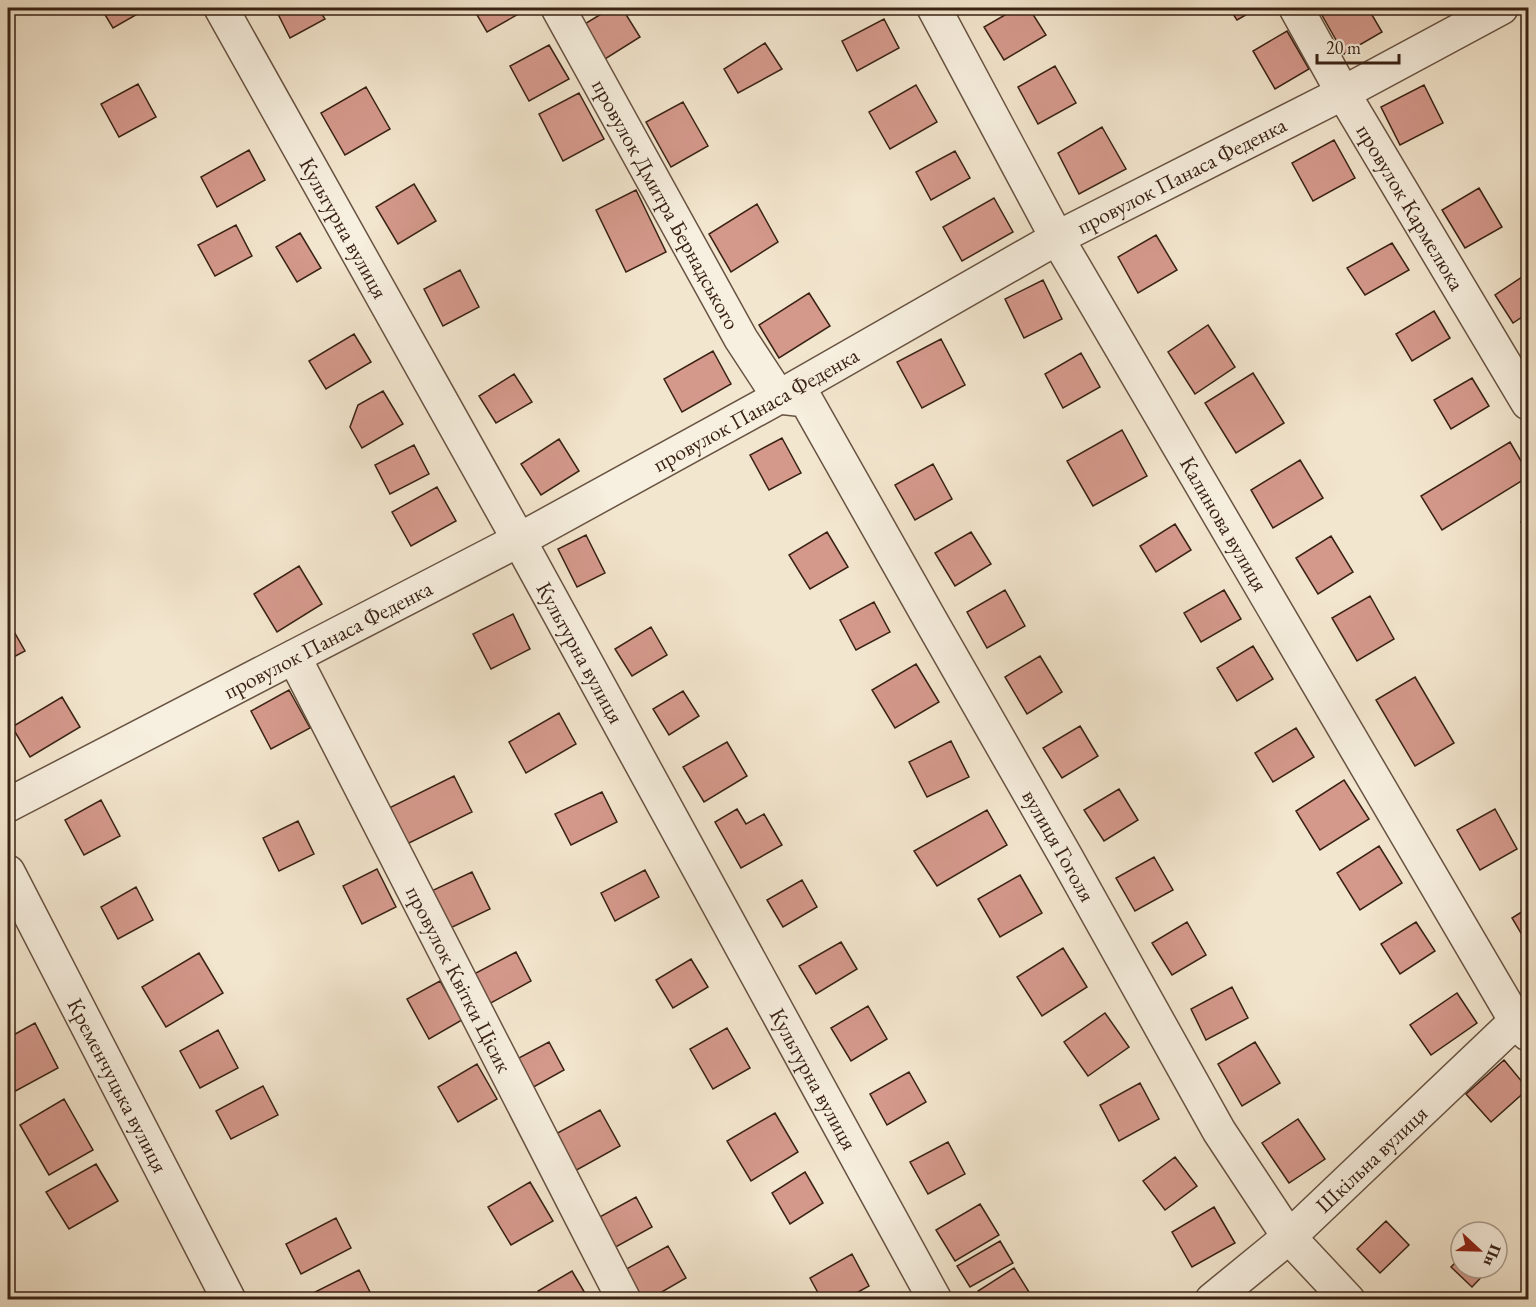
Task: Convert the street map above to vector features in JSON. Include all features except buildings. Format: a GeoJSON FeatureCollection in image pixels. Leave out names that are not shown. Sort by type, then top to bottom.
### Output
{"type":"FeatureCollection","features":[{"type":"Feature","properties":{"kind":"street","name":"Культурна вулиця"},"geometry":{"type":"LineString","coordinates":[[220,8],[519,540],[935,1299]]}},
{"type":"Feature","properties":{"kind":"street","name":"провулок Дмитра Бернадського"},"geometry":{"type":"LineString","coordinates":[[558,8],[741,339],[779,397]]}},
{"type":"Feature","properties":{"kind":"street","name":"Калинова вулиця"},"geometry":{"type":"LineString","coordinates":[[934,8],[1056,238],[1524,1023]]}},
{"type":"Feature","properties":{"kind":"street","name":"провулок Кармелюка"},"geometry":{"type":"LineString","coordinates":[[1296,8],[1343,93],[1528,403]]}},
{"type":"Feature","properties":{"kind":"street","name":"провулок Панаса Феденка"},"geometry":{"type":"LineString","coordinates":[[8,804],[519,540],[779,397],[1056,238],[1343,93],[1501,8]]}},
{"type":"Feature","properties":{"kind":"street","name":"вулиця Гоголя"},"geometry":{"type":"LineString","coordinates":[[779,397],[806,400],[1219,1131],[1289,1237],[1348,1299]]}},
{"type":"Feature","properties":{"kind":"street","name":"провулок Квітки Цісик"},"geometry":{"type":"LineString","coordinates":[[294,657],[624,1299]]}},
{"type":"Feature","properties":{"kind":"street","name":"Кременчуцька вулиця"},"geometry":{"type":"LineString","coordinates":[[8,872],[229,1299]]}},
{"type":"Feature","properties":{"kind":"street","name":"Шкільна вулиця"},"geometry":{"type":"LineString","coordinates":[[1212,1299],[1289,1237],[1524,1023]]}}]}
